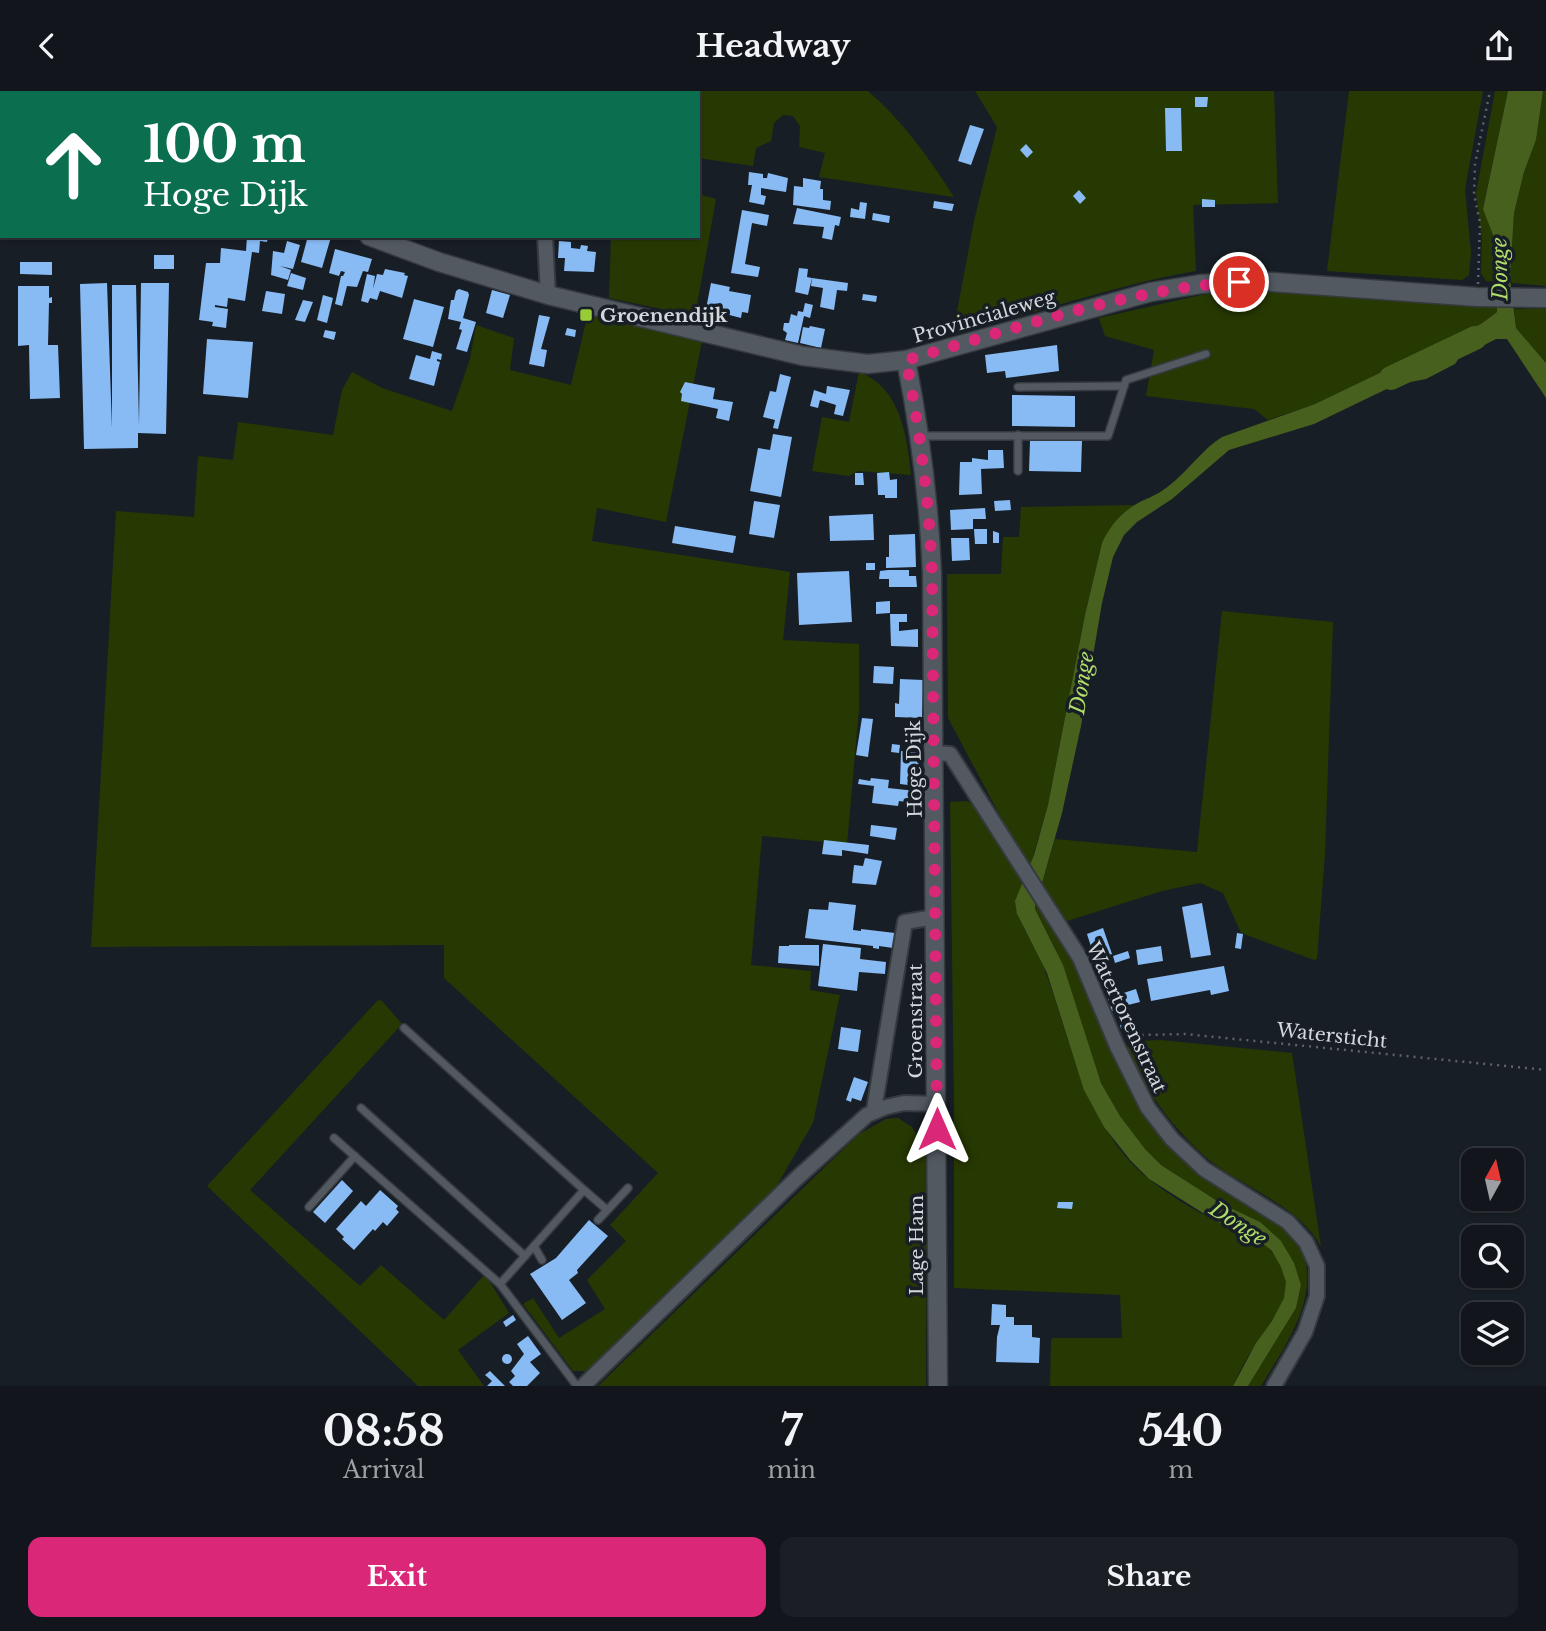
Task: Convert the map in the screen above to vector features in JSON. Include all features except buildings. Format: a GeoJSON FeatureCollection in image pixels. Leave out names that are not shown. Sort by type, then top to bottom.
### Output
{"type":"FeatureCollection","features":[{"type":"Feature","properties":{"kind":"street","name":"Provincialeweg"},"geometry":{"type":"LineString","coordinates":[[374,238],[439,262],[548,295],[803,356],[868,364],[906,360],[1151,292],[1201,285],[1258,281],[1477,297],[1546,299]]}},
{"type":"Feature","properties":{"kind":"street"},"geometry":{"type":"LineString","coordinates":[[545,238],[548,295]]}},
{"type":"Feature","properties":{"kind":"street","name":"Hoge Dijk"},"geometry":{"type":"LineString","coordinates":[[906,360],[920,436],[932,561],[935,917]]}},
{"type":"Feature","properties":{"kind":"street","name":"Watertorenstraat"},"geometry":{"type":"LineString","coordinates":[[934,753],[950,754],[1080,958],[1115,1041],[1148,1108],[1172,1139],[1204,1169],[1288,1222],[1306,1242],[1317,1266],[1317,1296],[1306,1332],[1274,1386]]}},
{"type":"Feature","properties":{"kind":"street"},"geometry":{"type":"LineString","coordinates":[[583,1386],[797,1178],[874,1110],[905,922],[935,917]]}},
{"type":"Feature","properties":{"kind":"street","name":"Groenstraat"},"geometry":{"type":"LineString","coordinates":[[874,1110],[904,1103],[937,1104],[935,917]]}},
{"type":"Feature","properties":{"kind":"street","name":"Lage Ham"},"geometry":{"type":"LineString","coordinates":[[937,1104],[938,1386]]}},
{"type":"Feature","properties":{"kind":"lane"},"geometry":{"type":"LineString","coordinates":[[920,436],[1108,436],[1126,380],[1206,353]]}},
{"type":"Feature","properties":{"kind":"lane"},"geometry":{"type":"LineString","coordinates":[[1018,387],[1125,386]]}},
{"type":"Feature","properties":{"kind":"lane"},"geometry":{"type":"LineString","coordinates":[[1018,435],[1018,471]]}},
{"type":"Feature","properties":{"kind":"lane"},"geometry":{"type":"LineString","coordinates":[[404,1028],[606,1209]]}},
{"type":"Feature","properties":{"kind":"lane"},"geometry":{"type":"LineString","coordinates":[[361,1108],[525,1256]]}},
{"type":"Feature","properties":{"kind":"lane"},"geometry":{"type":"LineString","coordinates":[[334,1138],[500,1283],[577,1386]]}},
{"type":"Feature","properties":{"kind":"lane"},"geometry":{"type":"LineString","coordinates":[[309,1207],[355,1156]]}},
{"type":"Feature","properties":{"kind":"lane"},"geometry":{"type":"LineString","coordinates":[[598,1220],[628,1188]]}},
{"type":"Feature","properties":{"kind":"lane"},"geometry":{"type":"LineString","coordinates":[[500,1283],[584,1191]]}},
{"type":"Feature","properties":{"kind":"lane"},"geometry":{"type":"LineString","coordinates":[[534,1246],[542,1260]]}},
{"type":"Feature","properties":{"kind":"path"},"geometry":{"type":"LineString","coordinates":[[1477,297],[1480,223],[1474,194],[1475,164],[1490,91]]}},
{"type":"Feature","properties":{"kind":"path","name":"Watersticht"},"geometry":{"type":"LineString","coordinates":[[1115,1041],[1142,1035],[1185,1034],[1546,1070]]}},
{"type":"Feature","properties":{"kind":"shaded area"},"geometry":{"type":"Polygon","coordinates":[[[700,91],[868,91],[915,141],[954,197],[819,177],[825,153],[799,147],[800,126],[793,116],[783,115],[774,123],[771,141],[756,148],[753,166],[700,158],[700,91]]]}},
{"type":"Feature","properties":{"kind":"shaded area"},"geometry":{"type":"Polygon","coordinates":[[[975,91],[1274,91],[1278,203],[1193,205],[1196,271],[1135,284],[953,333],[974,221],[997,127],[975,91]]]}},
{"type":"Feature","properties":{"kind":"shaded area"},"geometry":{"type":"Polygon","coordinates":[[[1349,91],[1483,91],[1465,189],[1471,253],[1469,275],[1462,280],[1327,271],[1349,91]]]}},
{"type":"Feature","properties":{"kind":"shaded area"},"geometry":{"type":"Polygon","coordinates":[[[1495,91],[1508,91],[1483,208],[1493,235],[1497,282],[1486,281],[1481,273],[1482,239],[1476,193],[1495,91]]]}},
{"type":"Feature","properties":{"kind":"shaded area"},"geometry":{"type":"Polygon","coordinates":[[[1543,91],[1546,91],[1546,286],[1512,283],[1510,279],[1514,213],[1524,172],[1536,140],[1543,91]]]}},
{"type":"Feature","properties":{"kind":"shaded area"},"geometry":{"type":"Polygon","coordinates":[[[700,195],[716,199],[695,316],[609,298],[611,238],[700,238],[700,195]]]}},
{"type":"Feature","properties":{"kind":"shaded area"},"geometry":{"type":"Polygon","coordinates":[[[1247,289],[1463,306],[1497,306],[1497,312],[1481,324],[1449,338],[1442,357],[1430,371],[1424,368],[1415,356],[1315,404],[1268,420],[1254,409],[1146,396],[1154,350],[1105,336],[1099,318],[1201,295],[1247,289]]]}},
{"type":"Feature","properties":{"kind":"shaded area"},"geometry":{"type":"Polygon","coordinates":[[[1546,308],[1546,363],[1516,328],[1514,309],[1546,308]]]}},
{"type":"Feature","properties":{"kind":"shaded area"},"geometry":{"type":"Polygon","coordinates":[[[588,313],[702,341],[666,522],[597,508],[592,541],[790,572],[783,640],[859,644],[859,709],[847,844],[762,836],[751,965],[811,971],[810,990],[840,995],[813,1123],[776,1187],[589,1371],[573,1371],[523,1304],[533,1298],[559,1338],[605,1309],[587,1280],[626,1241],[610,1225],[658,1173],[444,978],[444,945],[91,947],[116,511],[194,517],[198,456],[233,460],[238,422],[333,435],[342,390],[352,372],[382,388],[452,411],[470,359],[476,325],[514,338],[510,370],[571,385],[588,313]]]}},
{"type":"Feature","properties":{"kind":"shaded area"},"geometry":{"type":"Polygon","coordinates":[[[859,372],[873,379],[893,401],[904,429],[911,475],[858,471],[849,476],[812,471],[822,417],[849,422],[859,372]]]}},
{"type":"Feature","properties":{"kind":"shaded area"},"geometry":{"type":"Polygon","coordinates":[[[1134,505],[1118,518],[1102,543],[1085,615],[1048,805],[1030,867],[948,718],[947,574],[1001,574],[1003,537],[1019,537],[1021,507],[1134,505]]]}},
{"type":"Feature","properties":{"kind":"shaded area"},"geometry":{"type":"Polygon","coordinates":[[[1222,611],[1333,622],[1325,853],[1317,959],[1314,960],[1241,933],[1223,893],[1200,883],[1162,891],[1067,921],[1042,883],[1055,839],[1197,852],[1222,611]]]}},
{"type":"Feature","properties":{"kind":"shaded area"},"geometry":{"type":"Polygon","coordinates":[[[966,801],[976,805],[1026,879],[1017,914],[1044,968],[1074,1059],[1111,1138],[1129,1161],[1151,1181],[1214,1220],[1258,1240],[1273,1253],[1281,1265],[1286,1283],[1283,1300],[1246,1359],[1233,1386],[1050,1386],[1053,1338],[1122,1338],[1120,1295],[954,1288],[950,802],[966,801]]]}},
{"type":"Feature","properties":{"kind":"shaded area"},"geometry":{"type":"Polygon","coordinates":[[[1035,894],[1066,947],[1118,1066],[1147,1118],[1188,1163],[1284,1227],[1291,1233],[1302,1252],[1307,1271],[1301,1311],[1283,1350],[1261,1386],[1248,1386],[1296,1308],[1301,1285],[1260,1222],[1222,1204],[1161,1165],[1120,1116],[1101,1083],[1055,948],[1035,909],[1035,894]]]}},
{"type":"Feature","properties":{"kind":"shaded area"},"geometry":{"type":"Polygon","coordinates":[[[378,1000],[382,1001],[402,1024],[250,1190],[360,1286],[381,1265],[444,1320],[485,1274],[509,1313],[458,1350],[484,1386],[418,1386],[207,1186],[378,1000]]]}},
{"type":"Feature","properties":{"kind":"shaded area"},"geometry":{"type":"Polygon","coordinates":[[[1160,1040],[1292,1053],[1321,1247],[1313,1234],[1290,1212],[1207,1158],[1166,1114],[1143,1081],[1127,1047],[1141,1041],[1160,1040]]]}},
{"type":"Feature","properties":{"kind":"shaded area"},"geometry":{"type":"Polygon","coordinates":[[[898,1118],[912,1127],[927,1151],[926,1386],[598,1386],[859,1134],[886,1119],[898,1118]]]}},
{"type":"Feature","properties":{"kind":"water"},"geometry":{"type":"Polygon","coordinates":[[[1508,91],[1543,91],[1536,140],[1524,172],[1514,213],[1510,279],[1516,328],[1546,363],[1546,398],[1507,339],[1496,339],[1426,379],[1395,385],[1314,424],[1229,450],[1172,499],[1137,522],[1124,535],[1113,557],[1062,813],[1042,883],[1035,894],[1035,909],[1063,965],[1101,1083],[1120,1116],[1161,1165],[1222,1204],[1260,1222],[1281,1241],[1294,1263],[1301,1285],[1296,1308],[1248,1386],[1233,1386],[1284,1298],[1286,1282],[1281,1267],[1272,1251],[1262,1243],[1214,1220],[1149,1179],[1104,1127],[1084,1090],[1047,973],[1017,914],[1015,901],[1034,855],[1048,805],[1085,615],[1102,543],[1108,532],[1123,513],[1166,488],[1222,437],[1315,404],[1415,356],[1423,368],[1430,371],[1442,357],[1449,338],[1481,324],[1497,312],[1493,235],[1483,209],[1508,91]]]}},
{"type":"Feature","properties":{"kind":"waterway","name":"Donge"},"geometry":{"type":"LineString","coordinates":[[1391,378],[1475,338]]}},
{"type":"Feature","properties":{"kind":"place","name":"Groenendijk"},"geometry":{"type":"Point","coordinates":[586,315]}},
{"type":"Feature","properties":{"kind":"route"},"geometry":{"type":"LineString","coordinates":[[937,1129],[932,573],[929,512],[920,436],[906,360],[1151,292],[1239,282]]}}]}
